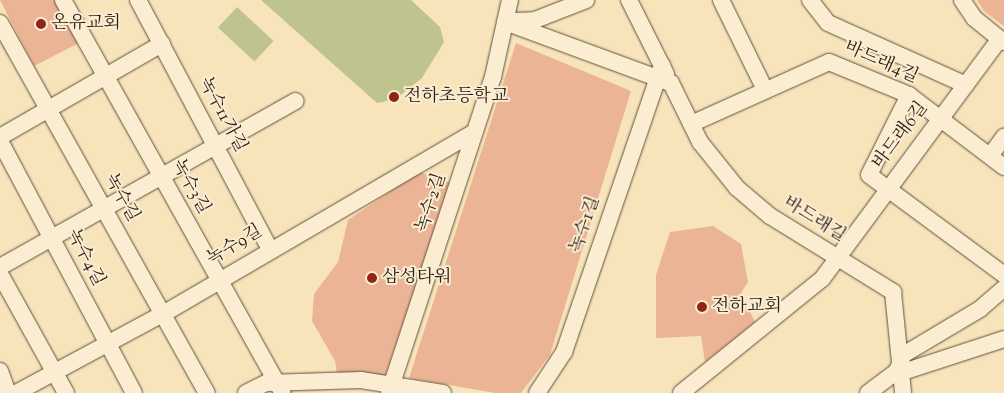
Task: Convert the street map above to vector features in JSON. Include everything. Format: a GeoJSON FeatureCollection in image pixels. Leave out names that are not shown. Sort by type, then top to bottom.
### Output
{"type":"FeatureCollection","features":[{"type":"Feature","properties":{"kind":"street","name":"녹수3길"},"geometry":{"type":"LineString","coordinates":[[64,0],[280,389]]}},
{"type":"Feature","properties":{"kind":"street","name":"녹수11가길"},"geometry":{"type":"LineString","coordinates":[[138,0],[270,249]]}},
{"type":"Feature","properties":{"kind":"street"},"geometry":{"type":"LineString","coordinates":[[505,22],[510,0]]}},
{"type":"Feature","properties":{"kind":"street"},"geometry":{"type":"LineString","coordinates":[[505,22],[535,20],[586,0]]}},
{"type":"Feature","properties":{"kind":"street","name":"바드래길"},"geometry":{"type":"LineString","coordinates":[[629,0],[663,75],[691,124],[736,188],[770,216],[893,292],[903,364],[903,393]]}},
{"type":"Feature","properties":{"kind":"street"},"geometry":{"type":"LineString","coordinates":[[721,0],[765,90]]}},
{"type":"Feature","properties":{"kind":"street"},"geometry":{"type":"LineString","coordinates":[[808,0],[828,23],[966,85]]}},
{"type":"Feature","properties":{"kind":"street"},"geometry":{"type":"LineString","coordinates":[[962,0],[974,18],[1002,41]]}},
{"type":"Feature","properties":{"kind":"street","name":"녹수길"},"geometry":{"type":"LineString","coordinates":[[0,22],[207,393]]}},
{"type":"Feature","properties":{"kind":"street"},"geometry":{"type":"LineString","coordinates":[[505,22],[663,75]]}},
{"type":"Feature","properties":{"kind":"street","name":"녹수2길"},"geometry":{"type":"LineString","coordinates":[[391,389],[475,132],[505,22]]}},
{"type":"Feature","properties":{"kind":"street","name":"바드래6길"},"geometry":{"type":"LineString","coordinates":[[681,393],[822,278],[940,119],[1002,41]]}},
{"type":"Feature","properties":{"kind":"street"},"geometry":{"type":"LineString","coordinates":[[0,139],[105,75],[162,44]]}},
{"type":"Feature","properties":{"kind":"street","name":"바드래4길"},"geometry":{"type":"LineString","coordinates":[[691,124],[829,62],[908,95],[1004,167]]}},
{"type":"Feature","properties":{"kind":"street","name":"녹수1길"},"geometry":{"type":"LineString","coordinates":[[537,393],[564,352],[663,75]]}},
{"type":"Feature","properties":{"kind":"street"},"geometry":{"type":"LineString","coordinates":[[908,95],[869,175],[886,191],[1004,275]]}},
{"type":"Feature","properties":{"kind":"street"},"geometry":{"type":"LineString","coordinates":[[0,267],[296,101]]}},
{"type":"Feature","properties":{"kind":"street","name":"녹수9길"},"geometry":{"type":"LineString","coordinates":[[16,393],[163,314],[270,249],[475,132]]}},
{"type":"Feature","properties":{"kind":"street"},"geometry":{"type":"LineString","coordinates":[[990,156],[1004,137]]}},
{"type":"Feature","properties":{"kind":"street","name":"녹수4길"},"geometry":{"type":"LineString","coordinates":[[0,139],[106,344],[134,393]]}},
{"type":"Feature","properties":{"kind":"street"},"geometry":{"type":"LineString","coordinates":[[0,274],[66,393]]}},
{"type":"Feature","properties":{"kind":"street"},"geometry":{"type":"LineString","coordinates":[[868,393],[897,371],[903,364],[980,308],[1004,288]]}},
{"type":"Feature","properties":{"kind":"street"},"geometry":{"type":"LineString","coordinates":[[903,364],[1004,339]]}},
{"type":"Feature","properties":{"kind":"street"},"geometry":{"type":"LineString","coordinates":[[0,371],[8,393]]}},
{"type":"Feature","properties":{"kind":"street"},"geometry":{"type":"LineString","coordinates":[[246,393],[266,383],[280,389],[361,380],[391,389],[444,393]]}},
{"type":"Feature","properties":{"kind":"green space"},"geometry":{"type":"Polygon","coordinates":[[[261,0],[411,0],[440,27],[444,42],[422,78],[396,99],[377,103],[261,0]]]}},
{"type":"Feature","properties":{"kind":"green space"},"geometry":{"type":"Polygon","coordinates":[[[237,7],[274,41],[254,62],[218,27],[237,7]]]}},
{"type":"Feature","properties":{"kind":"building","name":"온유교회"},"geometry":{"type":"Polygon","coordinates":[[[0,0],[59,0],[83,41],[34,66],[0,0]]]}},
{"type":"Feature","properties":{"kind":"building"},"geometry":{"type":"Polygon","coordinates":[[[977,0],[1004,0],[1004,26],[984,11],[977,0]]]}},
{"type":"Feature","properties":{"kind":"building"},"geometry":{"type":"Polygon","coordinates":[[[516,43],[631,91],[550,355],[521,393],[495,393],[409,378],[516,43]]]}},
{"type":"Feature","properties":{"kind":"building","name":"삼성타워"},"geometry":{"type":"Polygon","coordinates":[[[419,172],[451,183],[384,379],[338,380],[335,361],[312,321],[314,294],[338,262],[348,220],[419,172]]]}},
{"type":"Feature","properties":{"kind":"building","name":"전하교회"},"geometry":{"type":"Polygon","coordinates":[[[713,226],[741,244],[748,282],[741,293],[755,322],[705,362],[701,336],[656,338],[656,275],[670,232],[713,226]]]}},
{"type":"Feature","properties":{"kind":"place","name":"온유교회"},"geometry":{"type":"Point","coordinates":[41,24]}},
{"type":"Feature","properties":{"kind":"place","name":"전하초등학교"},"geometry":{"type":"Point","coordinates":[394,97]}},
{"type":"Feature","properties":{"kind":"place","name":"삼성타워"},"geometry":{"type":"Point","coordinates":[372,278]}},
{"type":"Feature","properties":{"kind":"place","name":"전하교회"},"geometry":{"type":"Point","coordinates":[702,307]}}]}
